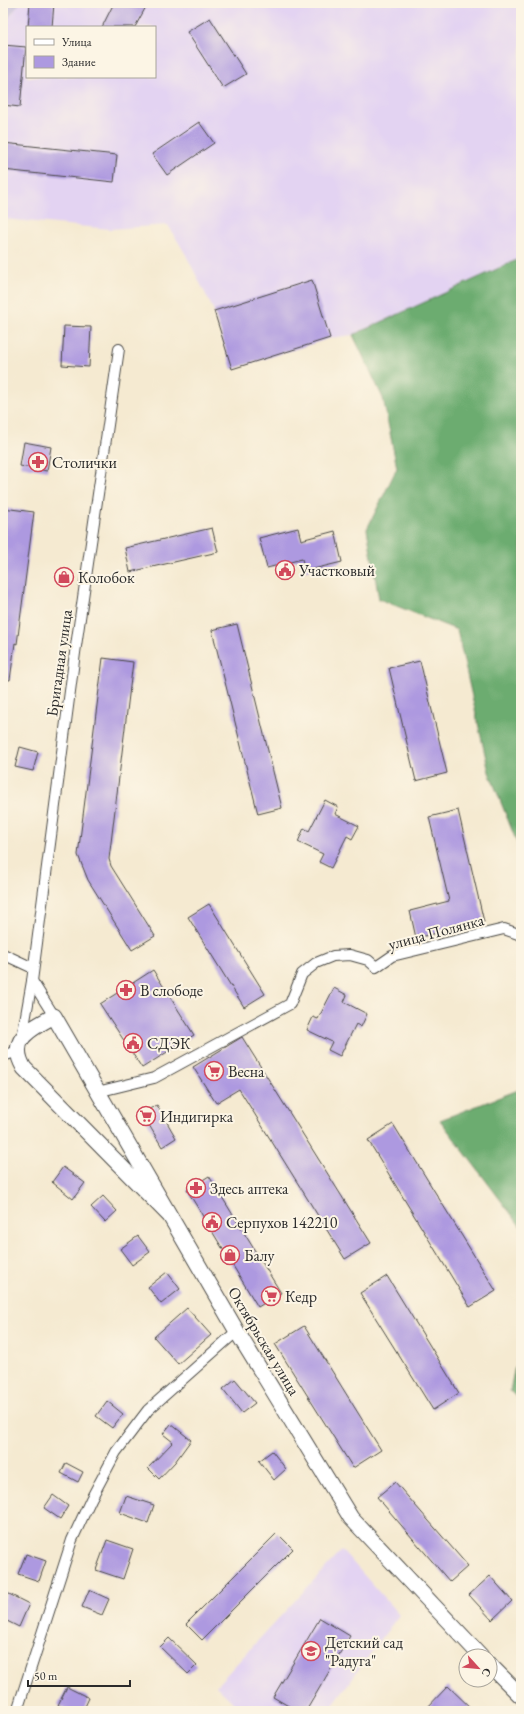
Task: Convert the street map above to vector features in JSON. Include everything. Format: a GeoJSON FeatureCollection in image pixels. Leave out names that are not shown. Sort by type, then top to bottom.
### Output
{"type":"FeatureCollection","features":[{"type":"Feature","properties":{"kind":"street","name":"Бригадная улица"},"geometry":{"type":"LineString","coordinates":[[20,1045],[32,981],[75,654],[119,349]]}},
{"type":"Feature","properties":{"kind":"street","name":"улица Полянка"},"geometry":{"type":"LineString","coordinates":[[97,1092],[154,1078],[290,1004],[302,974],[316,963],[333,956],[350,955],[368,960],[376,967],[392,956],[504,929],[521,934]]}},
{"type":"Feature","properties":{"kind":"street"},"geometry":{"type":"LineString","coordinates":[[3,954],[33,968]]}},
{"type":"Feature","properties":{"kind":"street"},"geometry":{"type":"LineString","coordinates":[[3,1056],[20,1045],[31,1029],[54,1016],[32,981]]}},
{"type":"Feature","properties":{"kind":"street","name":"Октябрьская улица"},"geometry":{"type":"LineString","coordinates":[[54,1016],[237,1331],[351,1518],[473,1648]]}},
{"type":"Feature","properties":{"kind":"street"},"geometry":{"type":"LineString","coordinates":[[20,1045],[19,1060],[24,1068],[169,1215]]}},
{"type":"Feature","properties":{"kind":"street"},"geometry":{"type":"LineString","coordinates":[[17,1711],[72,1540],[91,1499],[116,1452],[148,1410],[237,1331]]}},
{"type":"Feature","properties":{"kind":"street"},"geometry":{"type":"LineString","coordinates":[[498,1673],[521,1696]]}},
{"type":"Feature","properties":{"kind":"shaded area"},"geometry":{"type":"Polygon","coordinates":[[[3,3],[20,3],[3,25],[3,3]]]}},
{"type":"Feature","properties":{"kind":"shaded area"},"geometry":{"type":"Polygon","coordinates":[[[20,3],[521,3],[521,258],[353,335],[330,338],[232,369],[214,311],[185,253],[168,225],[110,229],[3,219],[3,25],[20,3]]]}},
{"type":"Feature","properties":{"kind":"shaded area","name":"Детский сад \"Радуга\""},"geometry":{"type":"Polygon","coordinates":[[[342,1550],[399,1615],[328,1711],[242,1711],[216,1686],[342,1550]]]}},
{"type":"Feature","properties":{"kind":"green space"},"geometry":{"type":"Polygon","coordinates":[[[521,258],[521,853],[489,772],[457,630],[379,599],[367,529],[397,468],[383,398],[353,335],[521,258]]]}},
{"type":"Feature","properties":{"kind":"green space"},"geometry":{"type":"Polygon","coordinates":[[[521,1089],[521,1227],[440,1120],[521,1089]]]}},
{"type":"Feature","properties":{"kind":"green space"},"geometry":{"type":"Polygon","coordinates":[[[521,1337],[521,1402],[510,1391],[521,1337]]]}},
{"type":"Feature","properties":{"kind":"building"},"geometry":{"type":"Polygon","coordinates":[[[30,3],[54,3],[52,26],[28,26],[30,3]]]}},
{"type":"Feature","properties":{"kind":"building"},"geometry":{"type":"Polygon","coordinates":[[[114,3],[148,3],[136,26],[102,26],[114,3]]]}},
{"type":"Feature","properties":{"kind":"building"},"geometry":{"type":"Polygon","coordinates":[[[210,18],[246,74],[223,88],[187,32],[210,18]]]}},
{"type":"Feature","properties":{"kind":"building"},"geometry":{"type":"Polygon","coordinates":[[[3,45],[26,47],[20,107],[3,105],[3,45]]]}},
{"type":"Feature","properties":{"kind":"building"},"geometry":{"type":"Polygon","coordinates":[[[199,122],[214,143],[167,175],[152,154],[199,122]]]}},
{"type":"Feature","properties":{"kind":"building"},"geometry":{"type":"Polygon","coordinates":[[[3,143],[117,155],[114,182],[3,170],[3,143]]]}},
{"type":"Feature","properties":{"kind":"building"},"geometry":{"type":"Polygon","coordinates":[[[312,280],[330,338],[232,369],[214,311],[312,280]]]}},
{"type":"Feature","properties":{"kind":"building"},"geometry":{"type":"Polygon","coordinates":[[[64,326],[91,327],[89,367],[62,365],[64,326]]]}},
{"type":"Feature","properties":{"kind":"building"},"geometry":{"type":"Polygon","coordinates":[[[24,442],[51,447],[47,471],[20,466],[24,442]]]}},
{"type":"Feature","properties":{"kind":"building"},"geometry":{"type":"Polygon","coordinates":[[[3,508],[34,512],[17,644],[15,643],[10,680],[3,679],[3,550],[5,535],[3,534],[3,508]]]}},
{"type":"Feature","properties":{"kind":"building"},"geometry":{"type":"Polygon","coordinates":[[[212,528],[218,552],[130,572],[125,548],[212,528]]]}},
{"type":"Feature","properties":{"kind":"building"},"geometry":{"type":"Polygon","coordinates":[[[298,528],[301,540],[335,531],[342,562],[305,571],[302,559],[267,568],[259,538],[298,528]]]}},
{"type":"Feature","properties":{"kind":"building"},"geometry":{"type":"Polygon","coordinates":[[[237,624],[282,808],[258,814],[212,630],[237,624]]]}},
{"type":"Feature","properties":{"kind":"building"},"geometry":{"type":"Polygon","coordinates":[[[103,658],[133,662],[109,859],[111,866],[155,936],[132,950],[88,880],[78,855],[103,658]]]}},
{"type":"Feature","properties":{"kind":"building"},"geometry":{"type":"Polygon","coordinates":[[[420,661],[447,773],[416,781],[389,668],[420,661]]]}},
{"type":"Feature","properties":{"kind":"building"},"geometry":{"type":"Polygon","coordinates":[[[20,747],[38,752],[33,771],[15,767],[20,747]]]}},
{"type":"Feature","properties":{"kind":"building"},"geometry":{"type":"Polygon","coordinates":[[[325,800],[338,807],[335,814],[359,826],[352,839],[347,836],[331,868],[319,862],[323,854],[298,842],[304,828],[309,831],[325,800]]]}},
{"type":"Feature","properties":{"kind":"building"},"geometry":{"type":"Polygon","coordinates":[[[458,810],[484,922],[416,938],[410,911],[449,901],[429,817],[458,810]]]}},
{"type":"Feature","properties":{"kind":"building"},"geometry":{"type":"Polygon","coordinates":[[[209,904],[265,994],[244,1007],[188,917],[209,904]]]}},
{"type":"Feature","properties":{"kind":"building"},"geometry":{"type":"Polygon","coordinates":[[[153,970],[194,1035],[142,1068],[100,1004],[153,970]]]}},
{"type":"Feature","properties":{"kind":"building"},"geometry":{"type":"Polygon","coordinates":[[[334,988],[347,995],[344,1002],[367,1014],[361,1027],[356,1024],[340,1056],[328,1050],[332,1042],[307,1030],[313,1017],[318,1019],[334,988]]]}},
{"type":"Feature","properties":{"kind":"building"},"geometry":{"type":"Polygon","coordinates":[[[242,1037],[371,1243],[345,1259],[239,1089],[216,1103],[193,1067],[242,1037]]]}},
{"type":"Feature","properties":{"kind":"building"},"geometry":{"type":"Polygon","coordinates":[[[157,1105],[176,1138],[162,1147],[142,1113],[157,1105]]]}},
{"type":"Feature","properties":{"kind":"building"},"geometry":{"type":"Polygon","coordinates":[[[393,1124],[496,1291],[470,1307],[368,1140],[393,1124]]]}},
{"type":"Feature","properties":{"kind":"building"},"geometry":{"type":"Polygon","coordinates":[[[63,1167],[85,1183],[73,1199],[52,1182],[63,1167]]]}},
{"type":"Feature","properties":{"kind":"building"},"geometry":{"type":"Polygon","coordinates":[[[209,1176],[281,1293],[258,1307],[187,1190],[209,1176]]]}},
{"type":"Feature","properties":{"kind":"building"},"geometry":{"type":"Polygon","coordinates":[[[103,1196],[117,1211],[105,1222],[91,1207],[103,1196]]]}},
{"type":"Feature","properties":{"kind":"building"},"geometry":{"type":"Polygon","coordinates":[[[138,1236],[150,1252],[132,1265],[120,1249],[138,1236]]]}},
{"type":"Feature","properties":{"kind":"building"},"geometry":{"type":"Polygon","coordinates":[[[167,1272],[180,1289],[161,1304],[148,1287],[167,1272]]]}},
{"type":"Feature","properties":{"kind":"building"},"geometry":{"type":"Polygon","coordinates":[[[387,1276],[459,1393],[433,1410],[360,1293],[387,1276]]]}},
{"type":"Feature","properties":{"kind":"building"},"geometry":{"type":"Polygon","coordinates":[[[187,1308],[211,1335],[178,1364],[154,1337],[187,1308]]]}},
{"type":"Feature","properties":{"kind":"building"},"geometry":{"type":"Polygon","coordinates":[[[304,1326],[381,1450],[353,1468],[275,1344],[304,1326]]]}},
{"type":"Feature","properties":{"kind":"building"},"geometry":{"type":"Polygon","coordinates":[[[235,1379],[255,1403],[242,1413],[223,1389],[235,1379]]]}},
{"type":"Feature","properties":{"kind":"building"},"geometry":{"type":"Polygon","coordinates":[[[107,1401],[123,1414],[112,1428],[96,1416],[107,1401]]]}},
{"type":"Feature","properties":{"kind":"building"},"geometry":{"type":"Polygon","coordinates":[[[171,1424],[191,1440],[175,1462],[159,1479],[148,1468],[173,1442],[163,1434],[171,1424]]]}},
{"type":"Feature","properties":{"kind":"building"},"geometry":{"type":"Polygon","coordinates":[[[272,1451],[286,1469],[274,1480],[259,1461],[272,1451]]]}},
{"type":"Feature","properties":{"kind":"building"},"geometry":{"type":"Polygon","coordinates":[[[66,1463],[83,1472],[78,1482],[61,1473],[66,1463]]]}},
{"type":"Feature","properties":{"kind":"building"},"geometry":{"type":"Polygon","coordinates":[[[395,1482],[468,1566],[450,1582],[377,1497],[395,1482]]]}},
{"type":"Feature","properties":{"kind":"building"},"geometry":{"type":"Polygon","coordinates":[[[53,1495],[68,1506],[60,1519],[44,1508],[53,1495]]]}},
{"type":"Feature","properties":{"kind":"building"},"geometry":{"type":"Polygon","coordinates":[[[126,1496],[154,1505],[148,1523],[120,1513],[126,1496]]]}},
{"type":"Feature","properties":{"kind":"building"},"geometry":{"type":"Polygon","coordinates":[[[277,1533],[293,1549],[202,1640],[186,1624],[277,1533]]]}},
{"type":"Feature","properties":{"kind":"building"},"geometry":{"type":"Polygon","coordinates":[[[107,1540],[133,1549],[123,1579],[96,1570],[107,1540]]]}},
{"type":"Feature","properties":{"kind":"building"},"geometry":{"type":"Polygon","coordinates":[[[26,1554],[46,1561],[39,1581],[18,1574],[26,1554]]]}},
{"type":"Feature","properties":{"kind":"building"},"geometry":{"type":"Polygon","coordinates":[[[490,1576],[512,1601],[492,1620],[469,1595],[490,1576]]]}},
{"type":"Feature","properties":{"kind":"building"},"geometry":{"type":"Polygon","coordinates":[[[89,1590],[109,1599],[102,1615],[82,1607],[89,1590]]]}},
{"type":"Feature","properties":{"kind":"building"},"geometry":{"type":"Polygon","coordinates":[[[7,1593],[29,1604],[19,1627],[3,1619],[3,1601],[7,1593]]]}},
{"type":"Feature","properties":{"kind":"building"},"geometry":{"type":"Polygon","coordinates":[[[320,1618],[350,1636],[306,1711],[297,1711],[273,1697],[320,1618]]]}},
{"type":"Feature","properties":{"kind":"building"},"geometry":{"type":"Polygon","coordinates":[[[169,1638],[197,1665],[188,1674],[160,1647],[169,1638]]]}},
{"type":"Feature","properties":{"kind":"building"},"geometry":{"type":"Polygon","coordinates":[[[448,1686],[474,1711],[424,1711],[448,1686]]]}},
{"type":"Feature","properties":{"kind":"building"},"geometry":{"type":"Polygon","coordinates":[[[67,1687],[89,1698],[83,1711],[71,1711],[58,1705],[67,1687]]]}},
{"type":"Feature","properties":{"kind":"place","name":"Столички"},"geometry":{"type":"Point","coordinates":[38,462]}},
{"type":"Feature","properties":{"kind":"place","name":"Участковый"},"geometry":{"type":"Point","coordinates":[285,570]}},
{"type":"Feature","properties":{"kind":"place","name":"Колобок"},"geometry":{"type":"Point","coordinates":[64,577]}},
{"type":"Feature","properties":{"kind":"place","name":"В слободе"},"geometry":{"type":"Point","coordinates":[126,990]}},
{"type":"Feature","properties":{"kind":"place","name":"СДЭК"},"geometry":{"type":"Point","coordinates":[133,1043]}},
{"type":"Feature","properties":{"kind":"place","name":"Весна"},"geometry":{"type":"Point","coordinates":[214,1071]}},
{"type":"Feature","properties":{"kind":"place","name":"Индигирка"},"geometry":{"type":"Point","coordinates":[146,1116]}},
{"type":"Feature","properties":{"kind":"place","name":"Здесь аптека"},"geometry":{"type":"Point","coordinates":[196,1188]}},
{"type":"Feature","properties":{"kind":"place","name":"Серпухов 142210"},"geometry":{"type":"Point","coordinates":[212,1222]}},
{"type":"Feature","properties":{"kind":"place","name":"Балу"},"geometry":{"type":"Point","coordinates":[230,1255]}},
{"type":"Feature","properties":{"kind":"place","name":"Кедр"},"geometry":{"type":"Point","coordinates":[271,1296]}},
{"type":"Feature","properties":{"kind":"place","name":"Детский сад \"Радуга\""},"geometry":{"type":"Point","coordinates":[311,1651]}}]}
